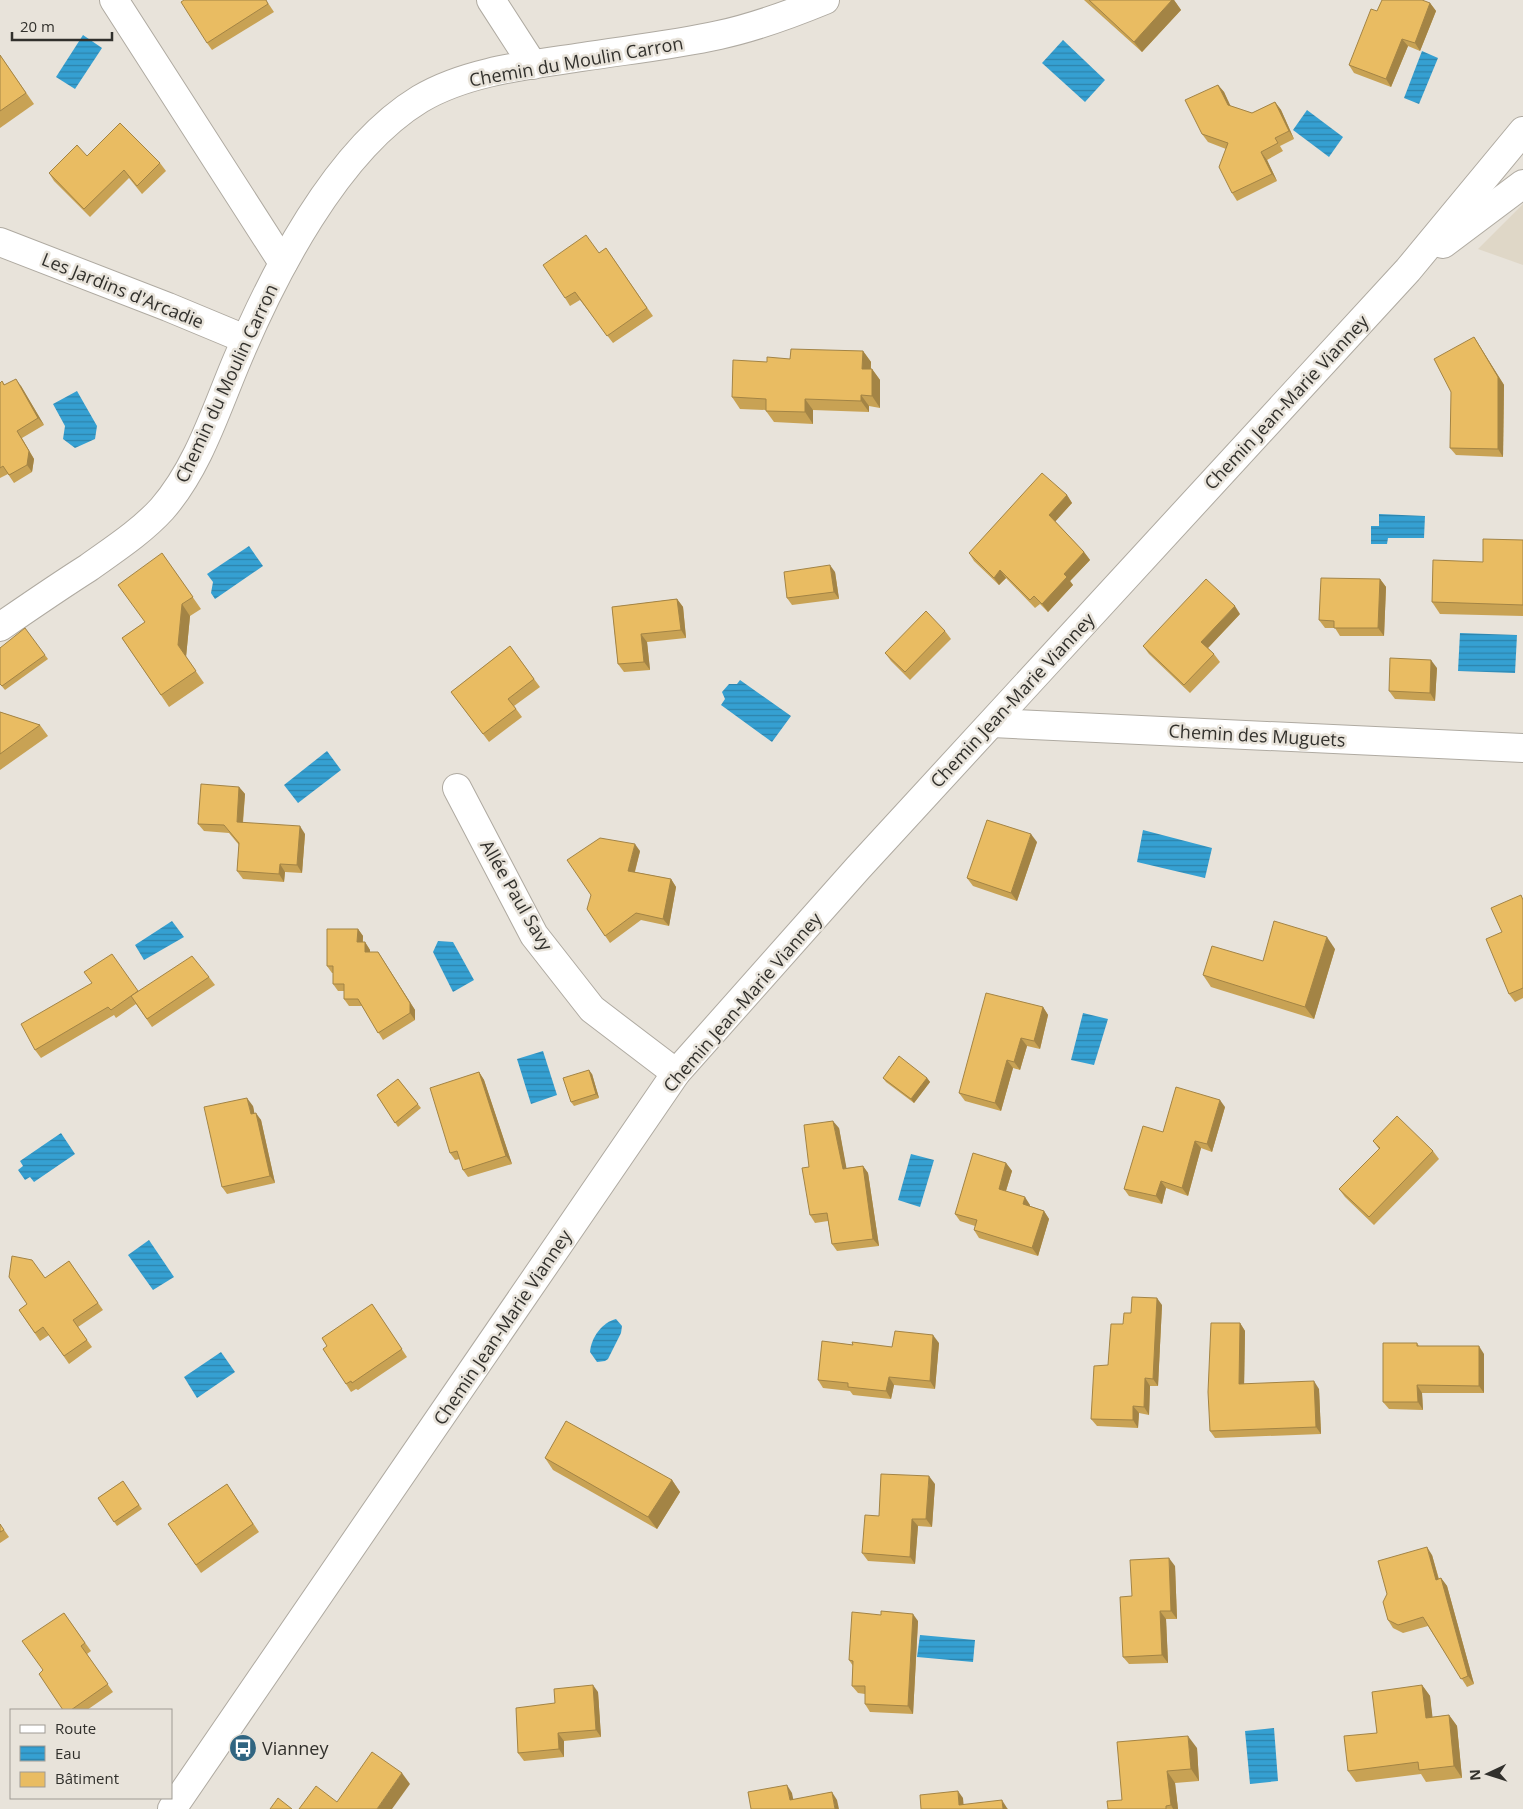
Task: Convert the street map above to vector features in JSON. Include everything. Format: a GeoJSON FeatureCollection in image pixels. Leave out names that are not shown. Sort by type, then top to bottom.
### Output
{"type":"FeatureCollection","features":[{"type":"Feature","properties":{"kind":"street","name":"Chemin du Moulin Carron"},"geometry":{"type":"LineString","coordinates":[[114,0],[283,263]]}},
{"type":"Feature","properties":{"kind":"street"},"geometry":{"type":"LineString","coordinates":[[491,0],[533,65]]}},
{"type":"Feature","properties":{"kind":"street","name":"Chemin du Moulin Carron"},"geometry":{"type":"LineString","coordinates":[[0,627],[121,545],[162,509],[188,470],[197,452],[245,340],[283,263],[328,191],[362,148],[393,118],[422,97],[467,79],[533,65],[719,35],[789,15],[825,0]]}},
{"type":"Feature","properties":{"kind":"street","name":"Chemin Jean-Marie Vianney"},"geometry":{"type":"LineString","coordinates":[[172,1809],[676,1073],[858,868],[1408,270],[1523,131]]}},
{"type":"Feature","properties":{"kind":"street","name":"Chemin Jean-Marie Vianney"},"geometry":{"type":"LineString","coordinates":[[1408,270],[1523,184]]}},
{"type":"Feature","properties":{"kind":"street","name":"Les Jardins d'Arcadie"},"geometry":{"type":"LineString","coordinates":[[0,242],[168,307],[245,340]]}},
{"type":"Feature","properties":{"kind":"street","name":"Chemin des Muguets"},"geometry":{"type":"LineString","coordinates":[[992,723],[1523,748]]}},
{"type":"Feature","properties":{"kind":"street","name":"Allée Paul Savy"},"geometry":{"type":"LineString","coordinates":[[457,788],[534,935],[592,1009],[676,1073]]}},
{"type":"Feature","properties":{"kind":"shaded area"},"geometry":{"type":"Polygon","coordinates":[[[1523,204],[1523,265],[1478,249],[1523,204]]]}},
{"type":"Feature","properties":{"kind":"water"},"geometry":{"type":"Polygon","coordinates":[[[83,35],[102,48],[75,89],[56,77],[83,35]]]}},
{"type":"Feature","properties":{"kind":"water"},"geometry":{"type":"Polygon","coordinates":[[[1063,40],[1105,80],[1085,102],[1042,63],[1063,40]]]}},
{"type":"Feature","properties":{"kind":"water"},"geometry":{"type":"Polygon","coordinates":[[[1422,51],[1438,58],[1419,104],[1404,98],[1422,51]]]}},
{"type":"Feature","properties":{"kind":"water"},"geometry":{"type":"Polygon","coordinates":[[[1307,110],[1343,137],[1329,157],[1293,130],[1307,110]]]}},
{"type":"Feature","properties":{"kind":"water"},"geometry":{"type":"Polygon","coordinates":[[[77,391],[97,426],[95,439],[75,448],[63,439],[65,426],[53,404],[77,391]]]}},
{"type":"Feature","properties":{"kind":"water"},"geometry":{"type":"Polygon","coordinates":[[[1379,514],[1425,516],[1424,538],[1388,538],[1387,544],[1371,544],[1371,526],[1379,526],[1379,514]]]}},
{"type":"Feature","properties":{"kind":"water"},"geometry":{"type":"Polygon","coordinates":[[[249,546],[263,566],[215,599],[211,593],[213,582],[207,574],[249,546]]]}},
{"type":"Feature","properties":{"kind":"water"},"geometry":{"type":"Polygon","coordinates":[[[1460,633],[1517,635],[1515,673],[1458,671],[1460,633]]]}},
{"type":"Feature","properties":{"kind":"water"},"geometry":{"type":"Polygon","coordinates":[[[740,680],[791,716],[772,742],[721,705],[725,699],[722,692],[729,684],[737,684],[740,680]]]}},
{"type":"Feature","properties":{"kind":"water"},"geometry":{"type":"Polygon","coordinates":[[[327,751],[341,770],[298,803],[284,785],[327,751]]]}},
{"type":"Feature","properties":{"kind":"water"},"geometry":{"type":"Polygon","coordinates":[[[1143,830],[1212,848],[1205,878],[1137,862],[1143,830]]]}},
{"type":"Feature","properties":{"kind":"water"},"geometry":{"type":"Polygon","coordinates":[[[172,921],[184,937],[144,960],[135,945],[172,921]]]}},
{"type":"Feature","properties":{"kind":"water"},"geometry":{"type":"Polygon","coordinates":[[[438,941],[453,942],[474,980],[453,992],[433,952],[438,941]]]}},
{"type":"Feature","properties":{"kind":"water"},"geometry":{"type":"Polygon","coordinates":[[[1083,1013],[1108,1019],[1094,1065],[1071,1060],[1083,1013]]]}},
{"type":"Feature","properties":{"kind":"water"},"geometry":{"type":"Polygon","coordinates":[[[543,1051],[557,1095],[531,1104],[517,1059],[543,1051]]]}},
{"type":"Feature","properties":{"kind":"water"},"geometry":{"type":"Polygon","coordinates":[[[61,1133],[75,1154],[34,1182],[30,1177],[25,1180],[18,1170],[23,1166],[20,1161],[61,1133]]]}},
{"type":"Feature","properties":{"kind":"water"},"geometry":{"type":"Polygon","coordinates":[[[911,1154],[934,1160],[920,1207],[898,1200],[911,1154]]]}},
{"type":"Feature","properties":{"kind":"water"},"geometry":{"type":"Polygon","coordinates":[[[149,1240],[174,1277],[153,1290],[128,1255],[149,1240]]]}},
{"type":"Feature","properties":{"kind":"water"},"geometry":{"type":"Polygon","coordinates":[[[616,1319],[622,1326],[621,1333],[608,1359],[597,1362],[590,1352],[595,1336],[602,1327],[616,1319]]]}},
{"type":"Feature","properties":{"kind":"water"},"geometry":{"type":"Polygon","coordinates":[[[221,1352],[235,1372],[197,1398],[184,1377],[221,1352]]]}},
{"type":"Feature","properties":{"kind":"water"},"geometry":{"type":"Polygon","coordinates":[[[920,1635],[975,1640],[973,1662],[917,1657],[920,1635]]]}},
{"type":"Feature","properties":{"kind":"water"},"geometry":{"type":"Polygon","coordinates":[[[1274,1728],[1278,1781],[1250,1784],[1245,1731],[1274,1728]]]}},
{"type":"Feature","properties":{"kind":"building"},"geometry":{"type":"Polygon","coordinates":[[[184,0],[266,0],[268,4],[207,43],[181,2],[184,0]]]}},
{"type":"Feature","properties":{"kind":"building"},"geometry":{"type":"Polygon","coordinates":[[[1089,0],[1172,0],[1134,42],[1089,0]]]}},
{"type":"Feature","properties":{"kind":"building"},"geometry":{"type":"Polygon","coordinates":[[[1382,0],[1422,0],[1430,3],[1415,43],[1402,39],[1386,79],[1349,65],[1371,9],[1377,11],[1382,0]]]}},
{"type":"Feature","properties":{"kind":"building"},"geometry":{"type":"Polygon","coordinates":[[[0,55],[26,93],[0,111],[0,55]]]}},
{"type":"Feature","properties":{"kind":"building"},"geometry":{"type":"Polygon","coordinates":[[[1218,85],[1228,105],[1252,113],[1275,102],[1289,131],[1275,138],[1278,143],[1261,152],[1272,174],[1232,193],[1219,167],[1228,143],[1202,134],[1185,100],[1218,85]]]}},
{"type":"Feature","properties":{"kind":"building"},"geometry":{"type":"Polygon","coordinates":[[[120,123],[160,163],[137,186],[124,170],[84,209],[49,173],[77,145],[87,156],[120,123]]]}},
{"type":"Feature","properties":{"kind":"building"},"geometry":{"type":"Polygon","coordinates":[[[586,235],[599,253],[606,248],[647,308],[607,336],[575,292],[565,298],[543,265],[586,235]]]}},
{"type":"Feature","properties":{"kind":"building"},"geometry":{"type":"Polygon","coordinates":[[[1474,337],[1498,377],[1498,449],[1450,448],[1451,392],[1434,359],[1474,337]]]}},
{"type":"Feature","properties":{"kind":"building"},"geometry":{"type":"Polygon","coordinates":[[[791,349],[863,351],[862,369],[872,369],[872,396],[861,395],[861,401],[805,399],[805,412],[766,411],[766,399],[732,397],[733,360],[767,362],[767,357],[790,359],[791,349]]]}},
{"type":"Feature","properties":{"kind":"building"},"geometry":{"type":"Polygon","coordinates":[[[16,379],[38,418],[17,431],[29,451],[27,465],[9,475],[3,466],[0,468],[0,383],[2,381],[4,385],[16,379]]]}},
{"type":"Feature","properties":{"kind":"building"},"geometry":{"type":"Polygon","coordinates":[[[1042,473],[1067,495],[1049,515],[1084,552],[1064,574],[1067,577],[1042,604],[1034,596],[1030,600],[1000,570],[994,578],[969,553],[1042,473]]]}},
{"type":"Feature","properties":{"kind":"building"},"geometry":{"type":"Polygon","coordinates":[[[1483,539],[1523,540],[1523,605],[1432,602],[1433,560],[1483,562],[1483,539]]]}},
{"type":"Feature","properties":{"kind":"building"},"geometry":{"type":"Polygon","coordinates":[[[162,553],[193,597],[182,604],[178,645],[196,671],[161,695],[122,638],[145,622],[118,585],[162,553]]]}},
{"type":"Feature","properties":{"kind":"building"},"geometry":{"type":"Polygon","coordinates":[[[830,565],[834,592],[787,598],[784,572],[830,565]]]}},
{"type":"Feature","properties":{"kind":"building"},"geometry":{"type":"Polygon","coordinates":[[[1321,578],[1380,579],[1378,628],[1334,628],[1334,621],[1319,620],[1321,578]]]}},
{"type":"Feature","properties":{"kind":"building"},"geometry":{"type":"Polygon","coordinates":[[[1206,579],[1235,606],[1201,642],[1214,654],[1184,685],[1143,646],[1206,579]]]}},
{"type":"Feature","properties":{"kind":"building"},"geometry":{"type":"Polygon","coordinates":[[[677,599],[681,630],[641,634],[644,662],[618,664],[612,607],[677,599]]]}},
{"type":"Feature","properties":{"kind":"building"},"geometry":{"type":"Polygon","coordinates":[[[926,611],[945,631],[905,672],[885,653],[926,611]]]}},
{"type":"Feature","properties":{"kind":"building"},"geometry":{"type":"Polygon","coordinates":[[[25,628],[45,655],[2,686],[0,684],[0,648],[25,628]]]}},
{"type":"Feature","properties":{"kind":"building"},"geometry":{"type":"Polygon","coordinates":[[[510,646],[534,679],[508,699],[516,709],[483,734],[451,692],[510,646]]]}},
{"type":"Feature","properties":{"kind":"building"},"geometry":{"type":"Polygon","coordinates":[[[1390,658],[1431,660],[1430,693],[1389,691],[1390,658]]]}},
{"type":"Feature","properties":{"kind":"building"},"geometry":{"type":"Polygon","coordinates":[[[0,712],[40,725],[0,754],[0,712]]]}},
{"type":"Feature","properties":{"kind":"building"},"geometry":{"type":"Polygon","coordinates":[[[201,784],[239,787],[237,822],[300,826],[297,865],[280,864],[279,874],[237,871],[239,843],[224,825],[198,824],[201,784]]]}},
{"type":"Feature","properties":{"kind":"building"},"geometry":{"type":"Polygon","coordinates":[[[987,820],[1031,834],[1011,893],[967,878],[987,820]]]}},
{"type":"Feature","properties":{"kind":"building"},"geometry":{"type":"Polygon","coordinates":[[[600,838],[635,844],[628,871],[671,879],[663,919],[636,913],[605,936],[587,909],[591,895],[567,860],[600,838]]]}},
{"type":"Feature","properties":{"kind":"building"},"geometry":{"type":"Polygon","coordinates":[[[1521,895],[1523,900],[1523,988],[1509,994],[1486,939],[1502,932],[1491,908],[1521,895]]]}},
{"type":"Feature","properties":{"kind":"building"},"geometry":{"type":"Polygon","coordinates":[[[1274,921],[1327,937],[1305,1007],[1203,975],[1212,946],[1263,961],[1274,921]]]}},
{"type":"Feature","properties":{"kind":"building"},"geometry":{"type":"Polygon","coordinates":[[[327,929],[358,929],[357,942],[365,942],[365,952],[378,952],[410,1003],[410,1013],[378,1033],[358,999],[344,999],[344,984],[333,984],[333,966],[327,966],[327,929]]]}},
{"type":"Feature","properties":{"kind":"building"},"geometry":{"type":"Polygon","coordinates":[[[112,954],[138,991],[111,1010],[108,1007],[35,1050],[21,1024],[92,983],[84,972],[112,954]]]}},
{"type":"Feature","properties":{"kind":"building"},"geometry":{"type":"Polygon","coordinates":[[[192,956],[209,977],[147,1019],[131,996],[192,956]]]}},
{"type":"Feature","properties":{"kind":"building"},"geometry":{"type":"Polygon","coordinates":[[[986,993],[1043,1007],[1034,1041],[1021,1038],[1014,1062],[1007,1060],[995,1103],[959,1093],[986,993]]]}},
{"type":"Feature","properties":{"kind":"building"},"geometry":{"type":"Polygon","coordinates":[[[899,1056],[927,1078],[911,1099],[883,1078],[899,1056]]]}},
{"type":"Feature","properties":{"kind":"building"},"geometry":{"type":"Polygon","coordinates":[[[589,1070],[596,1094],[571,1102],[563,1078],[589,1070]]]}},
{"type":"Feature","properties":{"kind":"building"},"geometry":{"type":"Polygon","coordinates":[[[479,1072],[506,1156],[463,1170],[457,1151],[450,1153],[430,1088],[479,1072]]]}},
{"type":"Feature","properties":{"kind":"building"},"geometry":{"type":"Polygon","coordinates":[[[398,1079],[418,1104],[395,1123],[377,1095],[398,1079]]]}},
{"type":"Feature","properties":{"kind":"building"},"geometry":{"type":"Polygon","coordinates":[[[1176,1087],[1220,1100],[1207,1144],[1195,1141],[1182,1188],[1161,1181],[1156,1196],[1124,1189],[1143,1126],[1163,1132],[1176,1087]]]}},
{"type":"Feature","properties":{"kind":"building"},"geometry":{"type":"Polygon","coordinates":[[[247,1098],[251,1114],[256,1113],[270,1176],[222,1187],[204,1107],[247,1098]]]}},
{"type":"Feature","properties":{"kind":"building"},"geometry":{"type":"Polygon","coordinates":[[[1397,1116],[1433,1151],[1369,1217],[1339,1189],[1380,1148],[1373,1141],[1397,1116]]]}},
{"type":"Feature","properties":{"kind":"building"},"geometry":{"type":"Polygon","coordinates":[[[833,1121],[843,1169],[863,1166],[873,1239],[832,1244],[827,1213],[810,1215],[802,1168],[809,1167],[804,1125],[833,1121]]]}},
{"type":"Feature","properties":{"kind":"building"},"geometry":{"type":"Polygon","coordinates":[[[973,1153],[1006,1163],[999,1189],[1025,1197],[1023,1204],[1044,1211],[1032,1248],[974,1230],[977,1220],[955,1214],[973,1153]]]}},
{"type":"Feature","properties":{"kind":"building"},"geometry":{"type":"Polygon","coordinates":[[[12,1256],[32,1260],[45,1278],[69,1261],[98,1303],[73,1320],[87,1340],[64,1356],[43,1327],[35,1333],[19,1310],[27,1304],[9,1277],[12,1256]]]}},
{"type":"Feature","properties":{"kind":"building"},"geometry":{"type":"Polygon","coordinates":[[[1132,1297],[1157,1298],[1153,1379],[1145,1378],[1144,1407],[1133,1406],[1133,1420],[1091,1419],[1094,1366],[1108,1365],[1111,1324],[1123,1324],[1124,1313],[1131,1313],[1132,1297]]]}},
{"type":"Feature","properties":{"kind":"building"},"geometry":{"type":"Polygon","coordinates":[[[372,1304],[402,1349],[352,1383],[351,1381],[346,1384],[323,1349],[327,1346],[322,1338],[372,1304]]]}},
{"type":"Feature","properties":{"kind":"building"},"geometry":{"type":"Polygon","coordinates":[[[1211,1323],[1240,1323],[1239,1384],[1314,1381],[1316,1427],[1210,1431],[1208,1392],[1211,1323]]]}},
{"type":"Feature","properties":{"kind":"building"},"geometry":{"type":"Polygon","coordinates":[[[895,1331],[933,1335],[930,1381],[889,1377],[886,1391],[848,1387],[848,1383],[818,1380],[822,1341],[853,1345],[852,1342],[892,1347],[895,1331]]]}},
{"type":"Feature","properties":{"kind":"building"},"geometry":{"type":"Polygon","coordinates":[[[1383,1343],[1417,1343],[1417,1346],[1479,1346],[1479,1386],[1417,1385],[1418,1402],[1383,1402],[1383,1343]]]}},
{"type":"Feature","properties":{"kind":"building"},"geometry":{"type":"Polygon","coordinates":[[[566,1421],[672,1480],[648,1517],[545,1458],[566,1421]]]}},
{"type":"Feature","properties":{"kind":"building"},"geometry":{"type":"Polygon","coordinates":[[[881,1474],[929,1476],[926,1519],[912,1519],[910,1557],[862,1553],[865,1515],[879,1516],[881,1474]]]}},
{"type":"Feature","properties":{"kind":"building"},"geometry":{"type":"Polygon","coordinates":[[[123,1481],[139,1505],[114,1522],[98,1498],[123,1481]]]}},
{"type":"Feature","properties":{"kind":"building"},"geometry":{"type":"Polygon","coordinates":[[[227,1484],[253,1524],[196,1565],[168,1524],[227,1484]]]}},
{"type":"Feature","properties":{"kind":"building"},"geometry":{"type":"Polygon","coordinates":[[[0,1524],[4,1530],[0,1532],[0,1524]]]}},
{"type":"Feature","properties":{"kind":"building"},"geometry":{"type":"Polygon","coordinates":[[[1427,1547],[1436,1580],[1441,1578],[1468,1676],[1461,1679],[1423,1617],[1398,1625],[1388,1620],[1383,1602],[1387,1594],[1378,1561],[1427,1547]]]}},
{"type":"Feature","properties":{"kind":"building"},"geometry":{"type":"Polygon","coordinates":[[[1169,1558],[1171,1611],[1160,1611],[1162,1655],[1123,1657],[1120,1597],[1132,1596],[1130,1560],[1169,1558]]]}},
{"type":"Feature","properties":{"kind":"building"},"geometry":{"type":"Polygon","coordinates":[[[881,1611],[913,1614],[908,1706],[865,1704],[865,1686],[852,1686],[853,1661],[849,1660],[852,1612],[881,1615],[881,1611]]]}},
{"type":"Feature","properties":{"kind":"building"},"geometry":{"type":"Polygon","coordinates":[[[64,1613],[85,1643],[81,1646],[108,1684],[72,1709],[62,1709],[39,1674],[43,1670],[22,1641],[64,1613]]]}},
{"type":"Feature","properties":{"kind":"building"},"geometry":{"type":"Polygon","coordinates":[[[593,1685],[596,1730],[558,1733],[559,1749],[518,1753],[516,1708],[555,1703],[554,1689],[593,1685]]]}},
{"type":"Feature","properties":{"kind":"building"},"geometry":{"type":"Polygon","coordinates":[[[1422,1685],[1426,1718],[1449,1715],[1454,1766],[1419,1770],[1418,1762],[1348,1771],[1344,1736],[1377,1733],[1372,1692],[1422,1685]]]}},
{"type":"Feature","properties":{"kind":"building"},"geometry":{"type":"Polygon","coordinates":[[[1188,1736],[1191,1769],[1167,1771],[1171,1805],[1166,1806],[1166,1809],[1108,1809],[1107,1801],[1122,1800],[1117,1742],[1188,1736]]]}},
{"type":"Feature","properties":{"kind":"building"},"geometry":{"type":"Polygon","coordinates":[[[372,1752],[402,1773],[377,1809],[299,1809],[316,1786],[337,1802],[372,1752]]]}},
{"type":"Feature","properties":{"kind":"building"},"geometry":{"type":"Polygon","coordinates":[[[787,1785],[790,1800],[832,1792],[835,1809],[751,1809],[748,1792],[787,1785]]]}},
{"type":"Feature","properties":{"kind":"building"},"geometry":{"type":"Polygon","coordinates":[[[958,1791],[959,1805],[1002,1800],[1003,1809],[921,1809],[920,1795],[958,1791]]]}},
{"type":"Feature","properties":{"kind":"building"},"geometry":{"type":"Polygon","coordinates":[[[278,1798],[292,1809],[270,1809],[278,1798]]]}},
{"type":"Feature","properties":{"kind":"place","name":"Vianney"},"geometry":{"type":"Point","coordinates":[243,1748]}}]}
